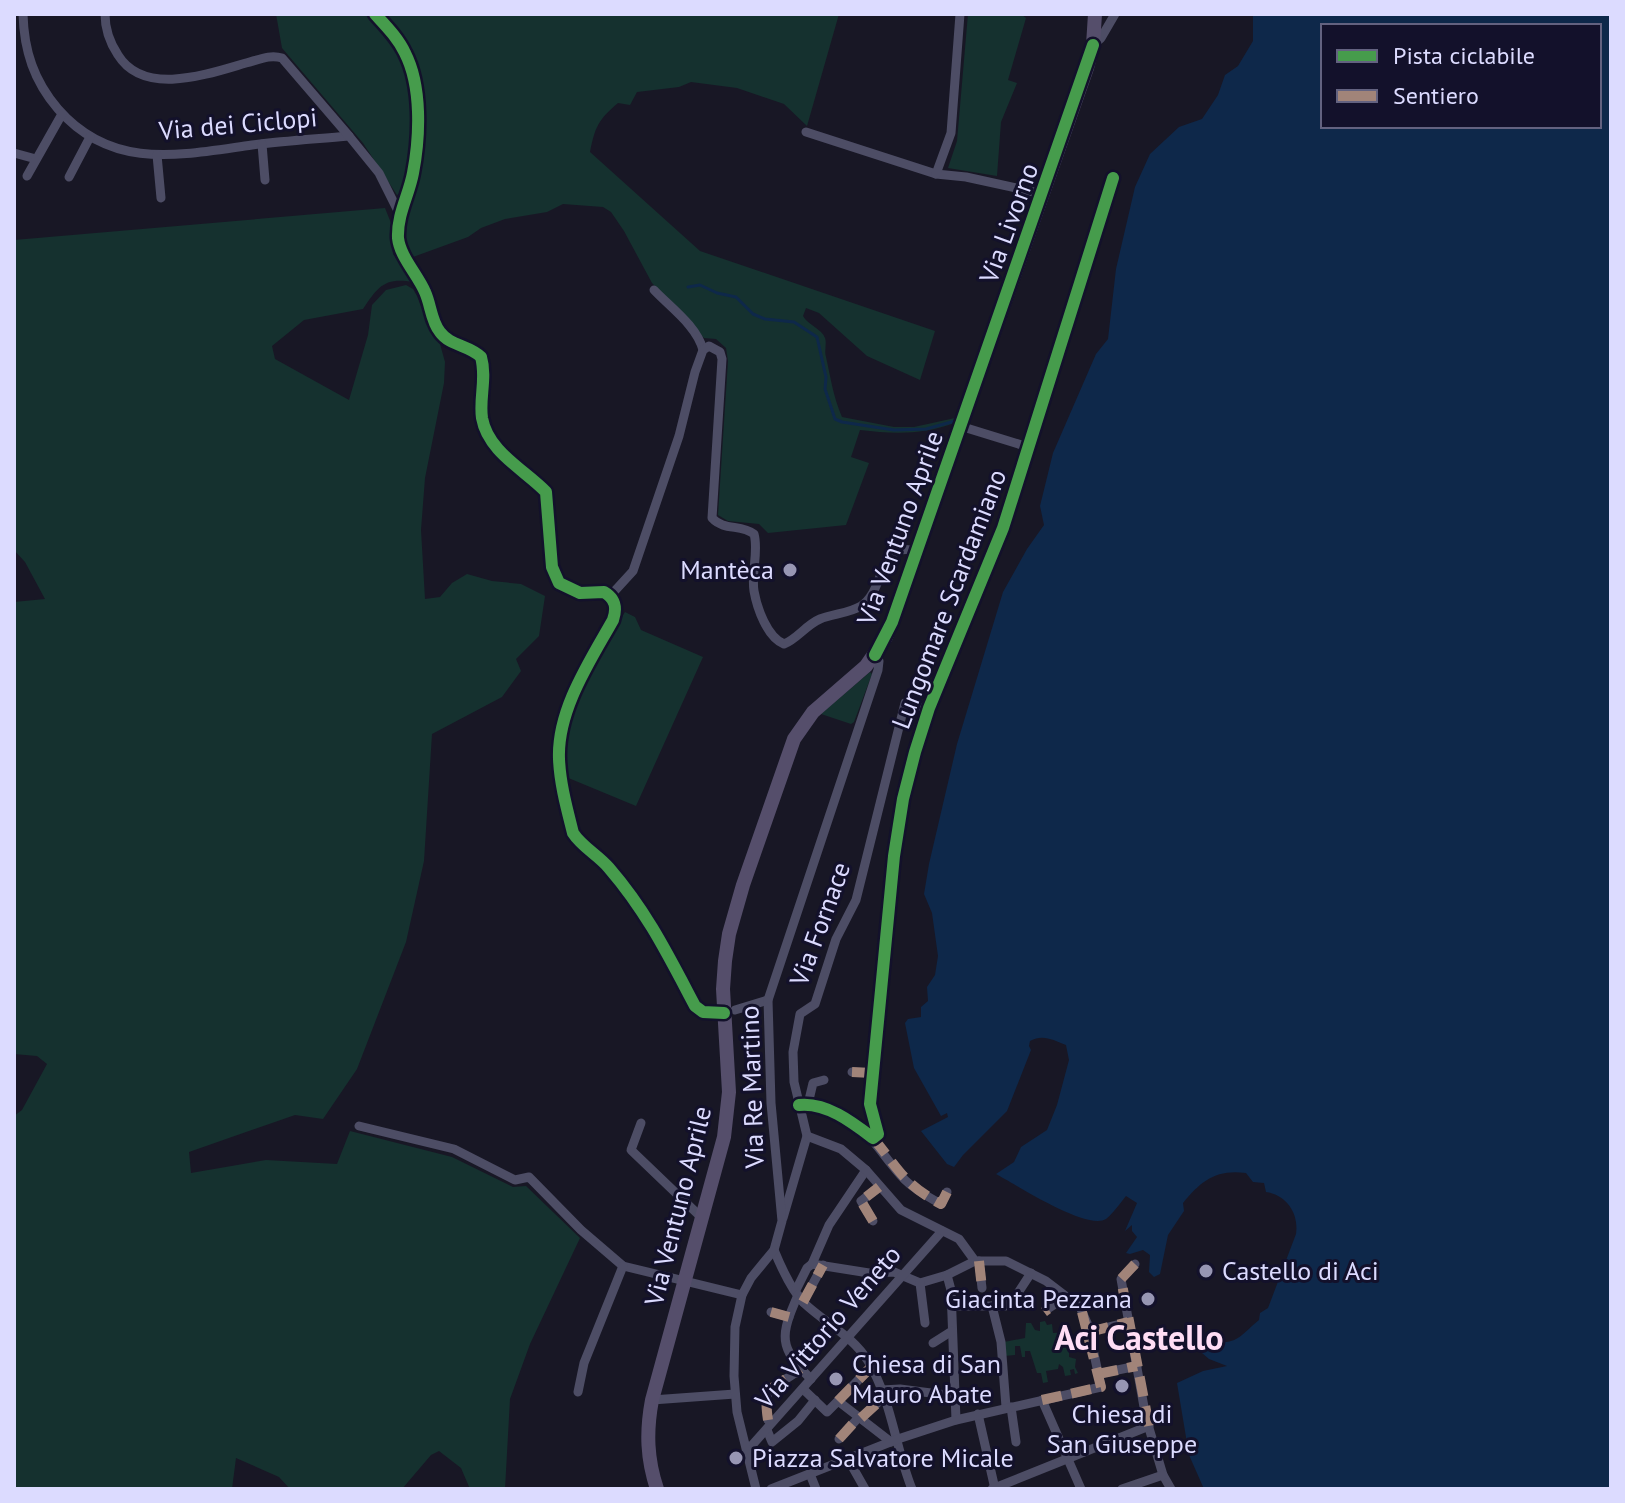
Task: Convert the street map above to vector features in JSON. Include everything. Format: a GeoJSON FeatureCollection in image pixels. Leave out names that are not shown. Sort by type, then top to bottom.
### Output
{"type":"FeatureCollection","features":[{"type":"Feature","properties":{"kind":"main road","name":"Via Livorno"},"geometry":{"type":"LineString","coordinates":[[962,420],[1093,45],[1095,14]]}},
{"type":"Feature","properties":{"kind":"main road","name":"Via Ventuno Aprile"},"geometry":{"type":"LineString","coordinates":[[657,1489],[647,1446],[652,1400],[703,1219],[728,1115],[730,1012],[725,961],[729,934],[789,750],[800,728],[813,712],[855,678],[875,655],[892,622],[962,420]]}},
{"type":"Feature","properties":{"kind":"street","name":"Via dei Ciclopi"},"geometry":{"type":"LineString","coordinates":[[23,14],[25,40],[38,83],[62,114],[90,137],[120,150],[169,156],[349,136],[379,173],[400,215]]}},
{"type":"Feature","properties":{"kind":"street"},"geometry":{"type":"LineString","coordinates":[[105,14],[114,50],[129,69],[140,75],[161,79],[201,76],[276,56],[288,62],[349,136]]}},
{"type":"Feature","properties":{"kind":"street"},"geometry":{"type":"LineString","coordinates":[[375,14],[402,46],[414,78],[417,116],[415,157],[413,175],[400,215],[398,242],[425,291],[436,326],[448,341],[465,346],[481,357],[485,384],[482,418],[486,431],[499,451],[546,492],[554,574],[559,583],[572,591],[611,595],[616,610],[573,696],[562,733],[559,757],[573,833],[578,842],[607,865],[653,925],[695,1006],[703,1012],[730,1012],[768,1000]]}},
{"type":"Feature","properties":{"kind":"street"},"geometry":{"type":"LineString","coordinates":[[936,174],[951,133],[960,14]]}},
{"type":"Feature","properties":{"kind":"street"},"geometry":{"type":"LineString","coordinates":[[1093,45],[1101,38],[1115,14]]}},
{"type":"Feature","properties":{"kind":"street"},"geometry":{"type":"LineString","coordinates":[[320,138],[327,130],[329,113]]}},
{"type":"Feature","properties":{"kind":"street"},"geometry":{"type":"LineString","coordinates":[[27,176],[62,114]]}},
{"type":"Feature","properties":{"kind":"street"},"geometry":{"type":"LineString","coordinates":[[806,132],[936,174],[966,177],[1043,194]]}},
{"type":"Feature","properties":{"kind":"street"},"geometry":{"type":"LineString","coordinates":[[69,177],[90,137]]}},
{"type":"Feature","properties":{"kind":"street"},"geometry":{"type":"LineString","coordinates":[[262,144],[265,180]]}},
{"type":"Feature","properties":{"kind":"street"},"geometry":{"type":"LineString","coordinates":[[14,153],[36,159]]}},
{"type":"Feature","properties":{"kind":"street"},"geometry":{"type":"LineString","coordinates":[[157,155],[161,198]]}},
{"type":"Feature","properties":{"kind":"street","name":"Lungomare Scardamiano"},"geometry":{"type":"LineString","coordinates":[[873,1138],[878,1134],[870,1104],[874,1008],[903,799],[929,708],[1003,528],[1113,178]]}},
{"type":"Feature","properties":{"kind":"street"},"geometry":{"type":"LineString","coordinates":[[611,595],[633,571],[679,436],[703,350],[701,340],[694,331],[654,290]]}},
{"type":"Feature","properties":{"kind":"street"},"geometry":{"type":"LineString","coordinates":[[703,350],[709,346],[715,347],[722,359],[712,518],[717,524],[749,530],[754,534],[754,591],[766,624],[777,641],[784,644],[790,642],[817,620],[860,607],[872,593],[894,552],[903,548],[916,551]]}},
{"type":"Feature","properties":{"kind":"street"},"geometry":{"type":"LineString","coordinates":[[962,420],[1028,447]]}},
{"type":"Feature","properties":{"kind":"street","name":"Via Re Martino"},"geometry":{"type":"LineString","coordinates":[[774,1250],[782,1221],[771,1103],[768,1000],[878,670],[879,661],[875,655]]}},
{"type":"Feature","properties":{"kind":"street","name":"Via Fornace"},"geometry":{"type":"LineString","coordinates":[[807,1136],[804,1104],[794,1082],[795,1030],[800,1014],[815,1004],[836,939],[856,900],[905,703],[929,708]]}},
{"type":"Feature","properties":{"kind":"street"},"geometry":{"type":"LineString","coordinates":[[881,795],[903,799]]}},
{"type":"Feature","properties":{"kind":"street"},"geometry":{"type":"LineString","coordinates":[[852,1072],[873,1073]]}},
{"type":"Feature","properties":{"kind":"street"},"geometry":{"type":"LineString","coordinates":[[824,1080],[813,1083],[804,1104],[843,1116],[873,1138],[905,1181],[918,1192],[941,1204],[947,1192]]}},
{"type":"Feature","properties":{"kind":"street"},"geometry":{"type":"LineString","coordinates":[[641,1123],[631,1150],[703,1219]]}},
{"type":"Feature","properties":{"kind":"street"},"geometry":{"type":"LineString","coordinates":[[359,1126],[454,1149],[515,1180],[529,1177],[589,1238],[623,1266],[742,1295]]}},
{"type":"Feature","properties":{"kind":"street"},"geometry":{"type":"LineString","coordinates":[[782,1221],[807,1136],[841,1149],[866,1170],[901,1210],[959,1239],[977,1261],[982,1288]]}},
{"type":"Feature","properties":{"kind":"street"},"geometry":{"type":"LineString","coordinates":[[817,1264],[829,1225],[866,1170]]}},
{"type":"Feature","properties":{"kind":"street"},"geometry":{"type":"LineString","coordinates":[[873,1221],[861,1201],[879,1187]]}},
{"type":"Feature","properties":{"kind":"street","name":"Via Vittorio Veneto"},"geometry":{"type":"LineString","coordinates":[[746,1452],[942,1231]]}},
{"type":"Feature","properties":{"kind":"street"},"geometry":{"type":"LineString","coordinates":[[756,1489],[735,1394],[735,1327],[742,1295],[751,1278],[774,1250],[799,1296],[848,1338],[871,1367],[883,1394],[894,1440],[912,1489]]}},
{"type":"Feature","properties":{"kind":"street"},"geometry":{"type":"LineString","coordinates":[[771,1489],[894,1440],[956,1420],[1101,1387],[1082,1312],[1061,1291],[1006,1261],[977,1261],[920,1283],[894,1272],[855,1271],[817,1264],[807,1268],[789,1317],[785,1344],[800,1369],[811,1379]]}},
{"type":"Feature","properties":{"kind":"street"},"geometry":{"type":"LineString","coordinates":[[1135,1264],[1121,1279],[1149,1426],[1163,1475],[1171,1489]]}},
{"type":"Feature","properties":{"kind":"street"},"geometry":{"type":"LineString","coordinates":[[578,1392],[584,1363],[623,1266]]}},
{"type":"Feature","properties":{"kind":"street"},"geometry":{"type":"LineString","coordinates":[[951,1306],[1005,1306],[1012,1302],[1031,1273]]}},
{"type":"Feature","properties":{"kind":"street"},"geometry":{"type":"LineString","coordinates":[[947,1275],[956,1420]]}},
{"type":"Feature","properties":{"kind":"street"},"geometry":{"type":"LineString","coordinates":[[920,1283],[925,1323]]}},
{"type":"Feature","properties":{"kind":"street"},"geometry":{"type":"LineString","coordinates":[[992,1306],[1001,1342],[1016,1442]]}},
{"type":"Feature","properties":{"kind":"street"},"geometry":{"type":"LineString","coordinates":[[771,1312],[789,1317]]}},
{"type":"Feature","properties":{"kind":"street"},"geometry":{"type":"LineString","coordinates":[[1089,1332],[1128,1322]]}},
{"type":"Feature","properties":{"kind":"street"},"geometry":{"type":"LineString","coordinates":[[933,1343],[952,1331]]}},
{"type":"Feature","properties":{"kind":"street"},"geometry":{"type":"LineString","coordinates":[[1099,1378],[1137,1366]]}},
{"type":"Feature","properties":{"kind":"street"},"geometry":{"type":"LineString","coordinates":[[803,1389],[827,1412],[871,1367]]}},
{"type":"Feature","properties":{"kind":"street"},"geometry":{"type":"LineString","coordinates":[[800,1369],[772,1387],[765,1399],[772,1442],[798,1421],[815,1400]]}},
{"type":"Feature","properties":{"kind":"street"},"geometry":{"type":"LineString","coordinates":[[839,1439],[883,1394],[900,1389],[954,1396]]}},
{"type":"Feature","properties":{"kind":"street"},"geometry":{"type":"LineString","coordinates":[[652,1400],[735,1394]]}},
{"type":"Feature","properties":{"kind":"street"},"geometry":{"type":"LineString","coordinates":[[1042,1400],[1081,1489]]}},
{"type":"Feature","properties":{"kind":"street"},"geometry":{"type":"LineString","coordinates":[[838,1401],[894,1440]]}},
{"type":"Feature","properties":{"kind":"street"},"geometry":{"type":"LineString","coordinates":[[978,1414],[994,1489],[1149,1426]]}},
{"type":"Feature","properties":{"kind":"street"},"geometry":{"type":"LineString","coordinates":[[848,1459],[865,1489]]}},
{"type":"Feature","properties":{"kind":"street"},"geometry":{"type":"LineString","coordinates":[[810,1474],[816,1489]]}},
{"type":"Feature","properties":{"kind":"street"},"geometry":{"type":"LineString","coordinates":[[1122,1489],[1163,1475]]}},
{"type":"Feature","properties":{"kind":"green space"},"geometry":{"type":"Polygon","coordinates":[[[276,14],[368,14],[393,42],[405,67],[413,123],[410,162],[400,193],[397,195],[363,143],[282,48],[276,14]]]}},
{"type":"Feature","properties":{"kind":"green space"},"geometry":{"type":"Polygon","coordinates":[[[381,14],[839,14],[807,126],[784,104],[737,88],[691,82],[679,87],[637,92],[630,105],[618,103],[598,124],[590,152],[700,251],[935,331],[920,380],[867,356],[819,313],[806,308],[803,316],[825,338],[825,355],[842,417],[894,427],[914,427],[955,418],[954,423],[931,430],[908,432],[860,430],[851,457],[869,463],[846,525],[768,533],[759,524],[728,521],[718,515],[728,361],[726,348],[716,339],[704,338],[652,283],[611,212],[603,207],[563,204],[547,212],[505,219],[481,228],[468,237],[413,257],[405,235],[405,225],[420,161],[422,96],[411,53],[381,14]]]}},
{"type":"Feature","properties":{"kind":"green space"},"geometry":{"type":"Polygon","coordinates":[[[968,14],[1021,14],[1026,18],[1008,80],[1017,83],[1001,122],[997,176],[948,168],[957,141],[968,14]]]}},
{"type":"Feature","properties":{"kind":"green space"},"geometry":{"type":"Polygon","coordinates":[[[385,208],[391,223],[393,254],[413,282],[395,281],[383,285],[363,309],[304,320],[272,346],[275,359],[349,400],[368,335],[372,305],[386,290],[406,285],[413,289],[430,330],[440,344],[445,362],[444,383],[425,478],[421,530],[425,599],[440,597],[452,583],[467,574],[521,584],[545,596],[539,636],[516,659],[521,671],[502,697],[432,734],[424,861],[406,942],[357,1069],[323,1119],[295,1115],[189,1152],[191,1173],[266,1160],[337,1164],[350,1131],[452,1157],[513,1187],[526,1186],[580,1238],[530,1344],[510,1399],[505,1489],[470,1489],[461,1468],[439,1451],[431,1455],[402,1489],[290,1489],[279,1477],[236,1458],[232,1489],[14,1489],[14,1116],[22,1110],[47,1064],[37,1056],[14,1054],[14,602],[45,599],[25,562],[14,550],[14,240],[385,208]]]}},
{"type":"Feature","properties":{"kind":"green space"},"geometry":{"type":"Polygon","coordinates":[[[625,612],[635,617],[641,630],[703,657],[636,806],[566,777],[566,746],[573,711],[588,676],[625,612]]]}},
{"type":"Feature","properties":{"kind":"green space"},"geometry":{"type":"Polygon","coordinates":[[[870,672],[872,674],[854,722],[851,724],[821,714],[870,672]]]}},
{"type":"Feature","properties":{"kind":"green space"},"geometry":{"type":"Polygon","coordinates":[[[1045,1321],[1047,1325],[1052,1324],[1053,1333],[1069,1332],[1070,1341],[1065,1342],[1067,1347],[1073,1347],[1074,1351],[1069,1352],[1069,1357],[1076,1359],[1078,1373],[1075,1374],[1074,1369],[1070,1370],[1071,1375],[1065,1376],[1059,1364],[1058,1369],[1046,1371],[1048,1382],[1043,1383],[1030,1351],[1025,1351],[1025,1357],[1022,1357],[1020,1346],[1015,1346],[1015,1355],[1004,1356],[1004,1342],[1025,1338],[1026,1323],[1031,1323],[1035,1330],[1040,1331],[1040,1322],[1045,1321]]]}},
{"type":"Feature","properties":{"kind":"water"},"geometry":{"type":"Polygon","coordinates":[[[1253,14],[1611,14],[1611,1489],[1204,1489],[1189,1455],[1177,1383],[1203,1371],[1227,1366],[1209,1359],[1195,1347],[1215,1349],[1221,1342],[1237,1338],[1268,1308],[1296,1234],[1296,1219],[1286,1201],[1266,1192],[1264,1183],[1253,1182],[1246,1173],[1226,1173],[1210,1178],[1183,1203],[1184,1211],[1168,1235],[1160,1274],[1154,1277],[1149,1272],[1150,1255],[1143,1250],[1126,1253],[1137,1237],[1132,1225],[1125,1231],[1137,1203],[1126,1196],[1106,1219],[1097,1221],[1068,1213],[996,1174],[1014,1162],[1021,1147],[1047,1130],[1057,1105],[1069,1060],[1066,1045],[1048,1038],[1030,1041],[1031,1050],[1007,1111],[954,1167],[947,1164],[921,1131],[948,1117],[947,1113],[941,1116],[914,1068],[905,1023],[908,1019],[921,1017],[921,1007],[928,1001],[927,987],[935,975],[938,956],[932,913],[924,894],[957,744],[1003,592],[1044,525],[1040,506],[1053,453],[1096,354],[1108,339],[1116,269],[1135,187],[1150,154],[1179,127],[1202,119],[1218,95],[1225,75],[1238,66],[1253,41],[1253,14]]]}},
{"type":"Feature","properties":{"kind":"waterway"},"geometry":{"type":"LineString","coordinates":[[688,287],[700,285],[736,297],[753,314],[765,319],[794,322],[817,337],[826,377],[825,389],[835,419],[894,430],[926,429],[955,421]]}},
{"type":"Feature","properties":{"kind":"marked path"},"geometry":{"type":"LineString","coordinates":[[852,1072],[873,1073]]}},
{"type":"Feature","properties":{"kind":"marked path"},"geometry":{"type":"LineString","coordinates":[[873,1138],[918,1190],[941,1204],[947,1192]]}},
{"type":"Feature","properties":{"kind":"marked path"},"geometry":{"type":"LineString","coordinates":[[873,1221],[861,1201],[879,1187]]}},
{"type":"Feature","properties":{"kind":"marked path"},"geometry":{"type":"LineString","coordinates":[[979,1261],[982,1288]]}},
{"type":"Feature","properties":{"kind":"marked path"},"geometry":{"type":"LineString","coordinates":[[1135,1264],[1121,1279],[1149,1426]]}},
{"type":"Feature","properties":{"kind":"marked path"},"geometry":{"type":"LineString","coordinates":[[803,1302],[823,1265]]}},
{"type":"Feature","properties":{"kind":"marked path"},"geometry":{"type":"LineString","coordinates":[[1056,1301],[1060,1295]]}},
{"type":"Feature","properties":{"kind":"marked path"},"geometry":{"type":"LineString","coordinates":[[1044,1312],[1048,1309]]}},
{"type":"Feature","properties":{"kind":"marked path"},"geometry":{"type":"LineString","coordinates":[[771,1312],[789,1317]]}},
{"type":"Feature","properties":{"kind":"marked path"},"geometry":{"type":"LineString","coordinates":[[1042,1400],[1101,1387],[1082,1312]]}},
{"type":"Feature","properties":{"kind":"marked path"},"geometry":{"type":"LineString","coordinates":[[1089,1332],[1128,1322]]}},
{"type":"Feature","properties":{"kind":"marked path"},"geometry":{"type":"LineString","coordinates":[[1098,1374],[1137,1366]]}},
{"type":"Feature","properties":{"kind":"marked path"},"geometry":{"type":"LineString","coordinates":[[838,1401],[871,1367]]}},
{"type":"Feature","properties":{"kind":"marked path"},"geometry":{"type":"LineString","coordinates":[[768,1420],[769,1392],[800,1369]]}},
{"type":"Feature","properties":{"kind":"marked path"},"geometry":{"type":"LineString","coordinates":[[861,1418],[884,1397]]}},
{"type":"Feature","properties":{"kind":"marked path"},"geometry":{"type":"LineString","coordinates":[[839,1439],[859,1417]]}},
{"type":"Feature","properties":{"kind":"cycle path"},"geometry":{"type":"LineString","coordinates":[[375,14],[405,53],[417,96],[415,159],[398,229],[402,252],[425,292],[440,332],[481,357],[482,418],[492,441],[508,460],[546,492],[552,567],[559,583],[580,593],[604,592],[614,604],[613,620],[585,669],[563,722],[559,759],[573,833],[609,868],[635,901],[695,1006],[703,1012],[724,1013]]}},
{"type":"Feature","properties":{"kind":"cycle path"},"geometry":{"type":"LineString","coordinates":[[875,655],[892,622],[1093,45]]}},
{"type":"Feature","properties":{"kind":"cycle path"},"geometry":{"type":"LineString","coordinates":[[799,1105],[829,1110],[873,1138],[878,1134],[870,1104],[894,856],[903,799],[929,708],[1003,528],[1113,178]]}},
{"type":"Feature","properties":{"kind":"place","name":"Mantèca"},"geometry":{"type":"Point","coordinates":[790,570]}},
{"type":"Feature","properties":{"kind":"place","name":"Castello di Aci"},"geometry":{"type":"Point","coordinates":[1206,1271]}},
{"type":"Feature","properties":{"kind":"place","name":"Giacinta Pezzana"},"geometry":{"type":"Point","coordinates":[1148,1299]}},
{"type":"Feature","properties":{"kind":"place","name":"Chiesa di San Mauro Abate"},"geometry":{"type":"Point","coordinates":[836,1379]}},
{"type":"Feature","properties":{"kind":"place","name":"Chiesa di San Giuseppe"},"geometry":{"type":"Point","coordinates":[1122,1386]}},
{"type":"Feature","properties":{"kind":"place","name":"Piazza Salvatore Micale"},"geometry":{"type":"Point","coordinates":[736,1458]}},
{"type":"Feature","properties":{"kind":"district","name":"Aci Castello"},"geometry":{"type":"Point","coordinates":[1139,1338]}}]}
